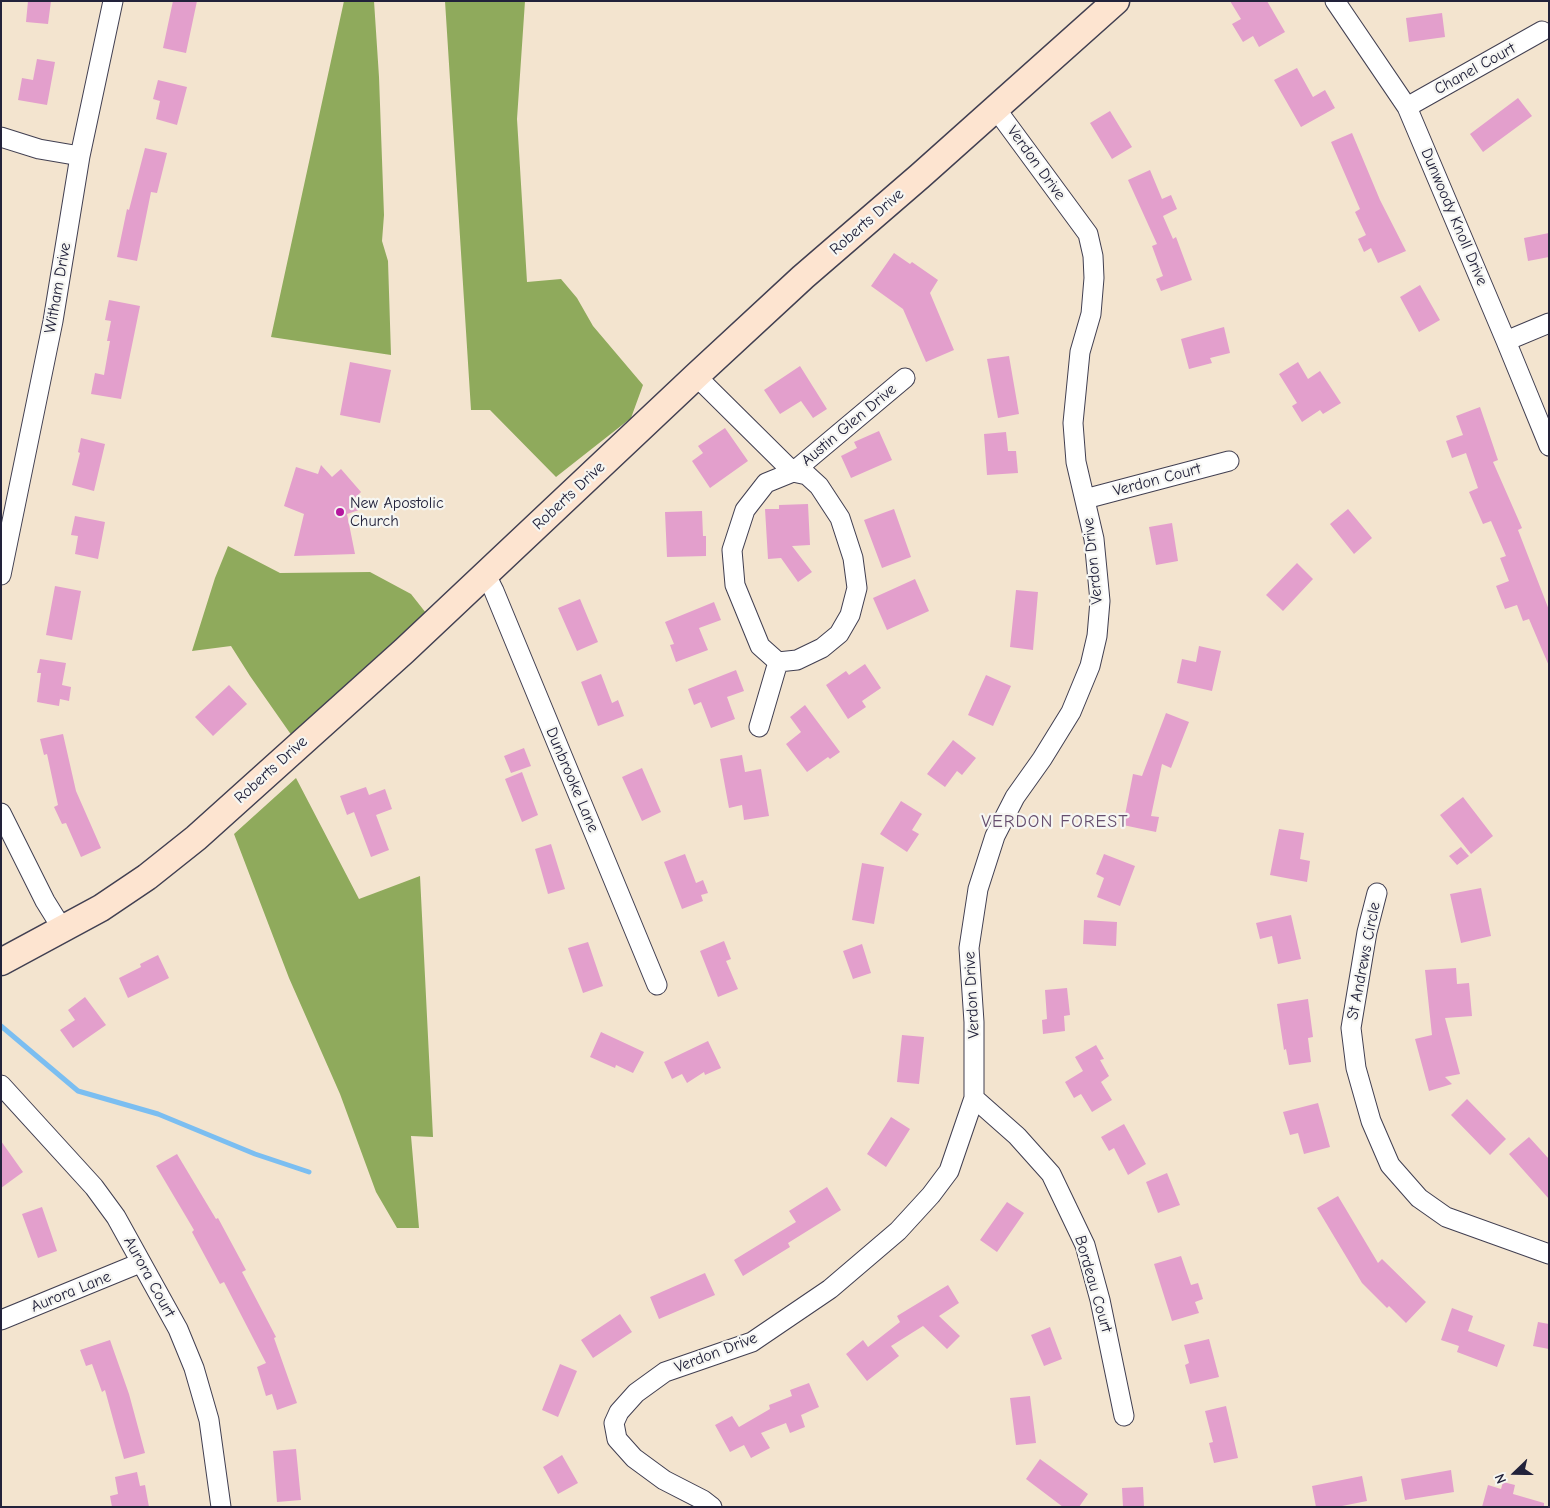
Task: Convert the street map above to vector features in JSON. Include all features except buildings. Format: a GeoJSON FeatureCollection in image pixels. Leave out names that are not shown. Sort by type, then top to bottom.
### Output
{"type":"FeatureCollection","features":[{"type":"Feature","properties":{"kind":"street","name":"Witham Drive"},"geometry":{"type":"LineString","coordinates":[[1,575],[52,321],[80,156],[113,1]]}},
{"type":"Feature","properties":{"kind":"street","name":"Roberts Drive"},"geometry":{"type":"LineString","coordinates":[[1,962],[101,908],[196,838],[404,651],[803,277],[996,109],[1116,1]]}},
{"type":"Feature","properties":{"kind":"street","name":"Dunwoody Knoll Drive"},"geometry":{"type":"LineString","coordinates":[[1335,1],[1407,107],[1549,446]]}},
{"type":"Feature","properties":{"kind":"street","name":"Chanel Court"},"geometry":{"type":"LineString","coordinates":[[1407,107],[1542,31]]}},
{"type":"Feature","properties":{"kind":"street","name":"Verdon Drive"},"geometry":{"type":"LineString","coordinates":[[712,1507],[703,1500],[664,1480],[634,1458],[617,1439],[614,1423],[619,1412],[636,1393],[665,1372],[752,1342],[830,1289],[898,1231],[931,1195],[949,1171],[974,1098],[974,1022],[969,948],[978,889],[995,836],[1015,797],[1042,760],[1071,712],[1090,666],[1100,601],[1094,539],[1076,462],[1073,423],[1080,352],[1091,314],[1094,256],[1088,234],[996,109]]}},
{"type":"Feature","properties":{"kind":"street"},"geometry":{"type":"LineString","coordinates":[[1,137],[39,148],[80,156]]}},
{"type":"Feature","properties":{"kind":"street"},"geometry":{"type":"LineString","coordinates":[[1506,341],[1549,323]]}},
{"type":"Feature","properties":{"kind":"street","name":"Austin Glen Drive"},"geometry":{"type":"LineString","coordinates":[[696,376],[793,472],[807,475],[819,486],[840,518],[853,558],[857,588],[850,615],[839,634],[822,648],[797,660],[778,662],[760,646],[735,585],[732,550],[745,510],[766,483],[793,472],[905,378]]}},
{"type":"Feature","properties":{"kind":"street","name":"Verdon Court"},"geometry":{"type":"LineString","coordinates":[[1085,499],[1229,461]]}},
{"type":"Feature","properties":{"kind":"street","name":"Dunbrooke Lane"},"geometry":{"type":"LineString","coordinates":[[486,575],[657,985]]}},
{"type":"Feature","properties":{"kind":"street"},"geometry":{"type":"LineString","coordinates":[[759,727],[778,662]]}},
{"type":"Feature","properties":{"kind":"street"},"geometry":{"type":"LineString","coordinates":[[1,813],[45,901],[63,930]]}},
{"type":"Feature","properties":{"kind":"street","name":"St Andrews Circle"},"geometry":{"type":"LineString","coordinates":[[1377,893],[1367,932],[1351,1028],[1360,1085],[1371,1121],[1390,1165],[1419,1198],[1446,1217],[1549,1254]]}},
{"type":"Feature","properties":{"kind":"street","name":"Aurora Court"},"geometry":{"type":"LineString","coordinates":[[1,1085],[94,1188],[116,1217],[140,1263],[159,1293],[178,1330],[194,1368],[209,1420],[218,1477],[220,1507]]}},
{"type":"Feature","properties":{"kind":"street","name":"Bordeau Court"},"geometry":{"type":"LineString","coordinates":[[974,1098],[1017,1136],[1051,1174],[1084,1245],[1100,1300],[1124,1416]]}},
{"type":"Feature","properties":{"kind":"street","name":"Aurora Lane"},"geometry":{"type":"LineString","coordinates":[[1,1320],[140,1263]]}},
{"type":"Feature","properties":{"kind":"green space"},"geometry":{"type":"Polygon","coordinates":[[[344,1],[374,1],[384,215],[382,241],[388,261],[391,355],[271,337],[344,1]]]}},
{"type":"Feature","properties":{"kind":"green space"},"geometry":{"type":"Polygon","coordinates":[[[445,1],[525,1],[517,119],[527,282],[561,279],[577,298],[593,326],[643,385],[631,418],[556,477],[490,410],[471,410],[445,1]]]}},
{"type":"Feature","properties":{"kind":"green space"},"geometry":{"type":"Polygon","coordinates":[[[228,546],[280,573],[370,572],[411,594],[426,613],[292,736],[231,646],[192,651],[215,578],[228,546]]]}},
{"type":"Feature","properties":{"kind":"green space"},"geometry":{"type":"Polygon","coordinates":[[[296,778],[359,899],[420,876],[433,1137],[411,1136],[419,1228],[397,1228],[376,1192],[340,1094],[289,978],[234,834],[296,778]]]}},
{"type":"Feature","properties":{"kind":"waterway"},"geometry":{"type":"LineString","coordinates":[[1,1026],[78,1091],[158,1114],[255,1154],[309,1172]]}},
{"type":"Feature","properties":{"kind":"place","name":"New Apostolic Church"},"geometry":{"type":"Point","coordinates":[340,512]}},
{"type":"Feature","properties":{"kind":"district","name":"VERDON FOREST"},"geometry":{"type":"Point","coordinates":[1055,822]}}]}
